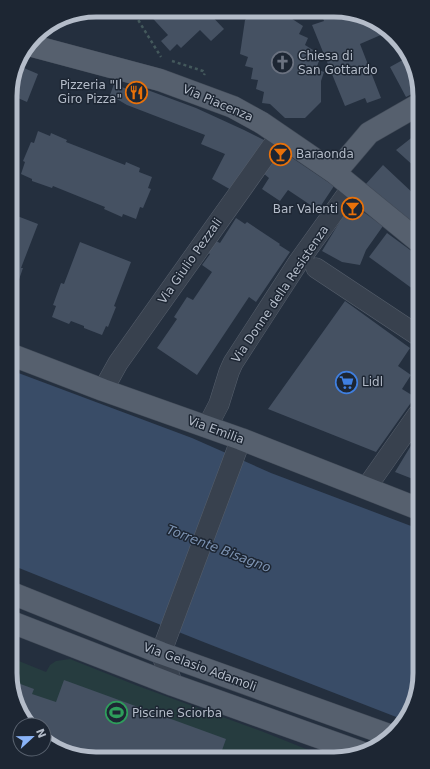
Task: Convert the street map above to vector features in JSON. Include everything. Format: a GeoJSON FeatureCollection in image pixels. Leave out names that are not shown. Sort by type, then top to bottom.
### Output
{"type":"FeatureCollection","features":[{"type":"Feature","properties":{"kind":"main road","name":"Via Piacenza"},"geometry":{"type":"LineString","coordinates":[[37,44],[160,80],[233,107],[262,123],[335,173],[413,237]]}},
{"type":"Feature","properties":{"kind":"main road"},"geometry":{"type":"LineString","coordinates":[[335,173],[369,133],[413,108]]}},
{"type":"Feature","properties":{"kind":"main road","name":"Via Emilia"},"geometry":{"type":"LineString","coordinates":[[17,357],[103,390],[207,427],[238,446],[366,488],[413,507]]}},
{"type":"Feature","properties":{"kind":"main road","name":"Via Gelasio Adamoli"},"geometry":{"type":"LineString","coordinates":[[17,595],[164,646],[384,734]]}},
{"type":"Feature","properties":{"kind":"main road","name":"Via Gelasio Adamoli"},"geometry":{"type":"LineString","coordinates":[[17,624],[173,684],[353,749]]}},
{"type":"Feature","properties":{"kind":"street","name":"Via Giulio Pezzali"},"geometry":{"type":"LineString","coordinates":[[103,390],[118,363],[280,135]]}},
{"type":"Feature","properties":{"kind":"street","name":"Via Donne della Resistenza"},"geometry":{"type":"LineString","coordinates":[[207,427],[220,404],[233,363],[299,261],[352,187]]}},
{"type":"Feature","properties":{"kind":"street"},"geometry":{"type":"LineString","coordinates":[[316,268],[413,332]]}},
{"type":"Feature","properties":{"kind":"street"},"geometry":{"type":"LineString","coordinates":[[366,488],[413,421]]}},
{"type":"Feature","properties":{"kind":"street"},"geometry":{"type":"LineString","coordinates":[[173,684],[164,646],[238,446]]}},
{"type":"Feature","properties":{"kind":"path"},"geometry":{"type":"LineString","coordinates":[[136,17],[161,57]]}},
{"type":"Feature","properties":{"kind":"green space","name":"Piscine Sciorba"},"geometry":{"type":"Polygon","coordinates":[[[70,659],[314,752],[96,752],[71,748],[52,739],[52,717],[30,717],[25,708],[18,683],[17,660],[46,672],[50,665],[56,661],[70,659]]]}},
{"type":"Feature","properties":{"kind":"water","name":"Torrente Bisagno"},"geometry":{"type":"Polygon","coordinates":[[[17,372],[192,438],[271,473],[413,527],[413,678],[409,698],[399,718],[17,567],[17,372]]]}},
{"type":"Feature","properties":{"kind":"building"},"geometry":{"type":"Polygon","coordinates":[[[151,17],[213,17],[224,29],[211,41],[200,30],[181,48],[177,44],[170,51],[161,41],[168,35],[151,17]]]}},
{"type":"Feature","properties":{"kind":"building","name":"Chiesa di San Gottardo"},"geometry":{"type":"Polygon","coordinates":[[[248,17],[289,17],[303,26],[299,34],[308,38],[305,45],[313,50],[310,57],[319,61],[316,69],[324,72],[321,81],[321,102],[305,118],[285,118],[270,104],[262,103],[264,92],[256,89],[258,80],[251,79],[253,68],[245,66],[248,57],[240,54],[245,20],[248,17]]]}},
{"type":"Feature","properties":{"kind":"building"},"geometry":{"type":"Polygon","coordinates":[[[322,17],[344,18],[359,21],[369,25],[383,34],[360,44],[381,98],[367,103],[365,98],[345,106],[312,25],[324,21],[322,17]]]}},
{"type":"Feature","properties":{"kind":"building"},"geometry":{"type":"Polygon","coordinates":[[[404,59],[409,71],[413,94],[406,97],[390,67],[404,59]]]}},
{"type":"Feature","properties":{"kind":"building"},"geometry":{"type":"Polygon","coordinates":[[[22,67],[38,74],[27,102],[17,98],[22,67]]]}},
{"type":"Feature","properties":{"kind":"building"},"geometry":{"type":"Polygon","coordinates":[[[114,84],[132,91],[134,85],[196,108],[264,140],[233,191],[212,179],[225,154],[201,144],[205,135],[127,105],[110,95],[114,84]]]}},
{"type":"Feature","properties":{"kind":"building"},"geometry":{"type":"Polygon","coordinates":[[[38,131],[50,136],[51,133],[67,140],[66,142],[125,165],[126,162],[140,168],[139,172],[152,177],[148,188],[151,189],[143,208],[140,207],[136,219],[123,214],[122,217],[104,209],[105,207],[53,186],[52,188],[32,181],[32,179],[21,174],[25,162],[23,161],[31,142],[34,143],[38,131]]]}},
{"type":"Feature","properties":{"kind":"building"},"geometry":{"type":"Polygon","coordinates":[[[413,137],[413,165],[396,150],[413,137]]]}},
{"type":"Feature","properties":{"kind":"building"},"geometry":{"type":"Polygon","coordinates":[[[279,149],[334,186],[318,210],[288,190],[280,201],[262,189],[269,178],[263,173],[279,149]]]}},
{"type":"Feature","properties":{"kind":"building"},"geometry":{"type":"Polygon","coordinates":[[[383,165],[413,193],[413,223],[365,185],[383,165]]]}},
{"type":"Feature","properties":{"kind":"building"},"geometry":{"type":"Polygon","coordinates":[[[351,203],[383,226],[366,250],[360,265],[342,262],[322,251],[351,203]]]}},
{"type":"Feature","properties":{"kind":"building"},"geometry":{"type":"Polygon","coordinates":[[[17,216],[38,224],[21,268],[23,268],[17,285],[17,216]]]}},
{"type":"Feature","properties":{"kind":"building"},"geometry":{"type":"Polygon","coordinates":[[[236,218],[245,224],[247,222],[290,252],[256,302],[249,297],[197,375],[157,348],[177,319],[174,317],[187,297],[193,300],[212,272],[202,265],[210,254],[208,253],[216,241],[220,243],[236,218]]]}},
{"type":"Feature","properties":{"kind":"building"},"geometry":{"type":"Polygon","coordinates":[[[387,233],[413,252],[413,289],[369,257],[387,233]]]}},
{"type":"Feature","properties":{"kind":"building"},"geometry":{"type":"Polygon","coordinates":[[[80,242],[131,262],[114,306],[116,307],[108,327],[106,326],[102,335],[71,321],[69,324],[52,317],[56,306],[53,305],[61,283],[64,284],[80,242]]]}},
{"type":"Feature","properties":{"kind":"building","name":"Lidl"},"geometry":{"type":"Polygon","coordinates":[[[345,301],[410,348],[398,366],[411,375],[402,389],[413,396],[413,400],[376,452],[268,409],[345,301]]]}},
{"type":"Feature","properties":{"kind":"building"},"geometry":{"type":"Polygon","coordinates":[[[413,442],[413,479],[395,472],[413,442]]]}},
{"type":"Feature","properties":{"kind":"building"},"geometry":{"type":"Polygon","coordinates":[[[64,680],[226,739],[221,752],[96,752],[71,748],[52,739],[52,717],[30,717],[21,698],[18,683],[34,689],[32,694],[56,702],[64,680]]]}},
{"type":"Feature","properties":{"kind":"place","name":"Chiesa di San Gottardo"},"geometry":{"type":"Point","coordinates":[282,63]}},
{"type":"Feature","properties":{"kind":"place","name":"Pizzeria \"Il Giro Pizza\""},"geometry":{"type":"Point","coordinates":[137,92]}},
{"type":"Feature","properties":{"kind":"place","name":"Baraonda"},"geometry":{"type":"Point","coordinates":[280,154]}},
{"type":"Feature","properties":{"kind":"place","name":"Bar Valenti"},"geometry":{"type":"Point","coordinates":[353,209]}},
{"type":"Feature","properties":{"kind":"place","name":"Lidl"},"geometry":{"type":"Point","coordinates":[347,382]}},
{"type":"Feature","properties":{"kind":"place","name":"Piscine Sciorba"},"geometry":{"type":"Point","coordinates":[117,713]}}]}
